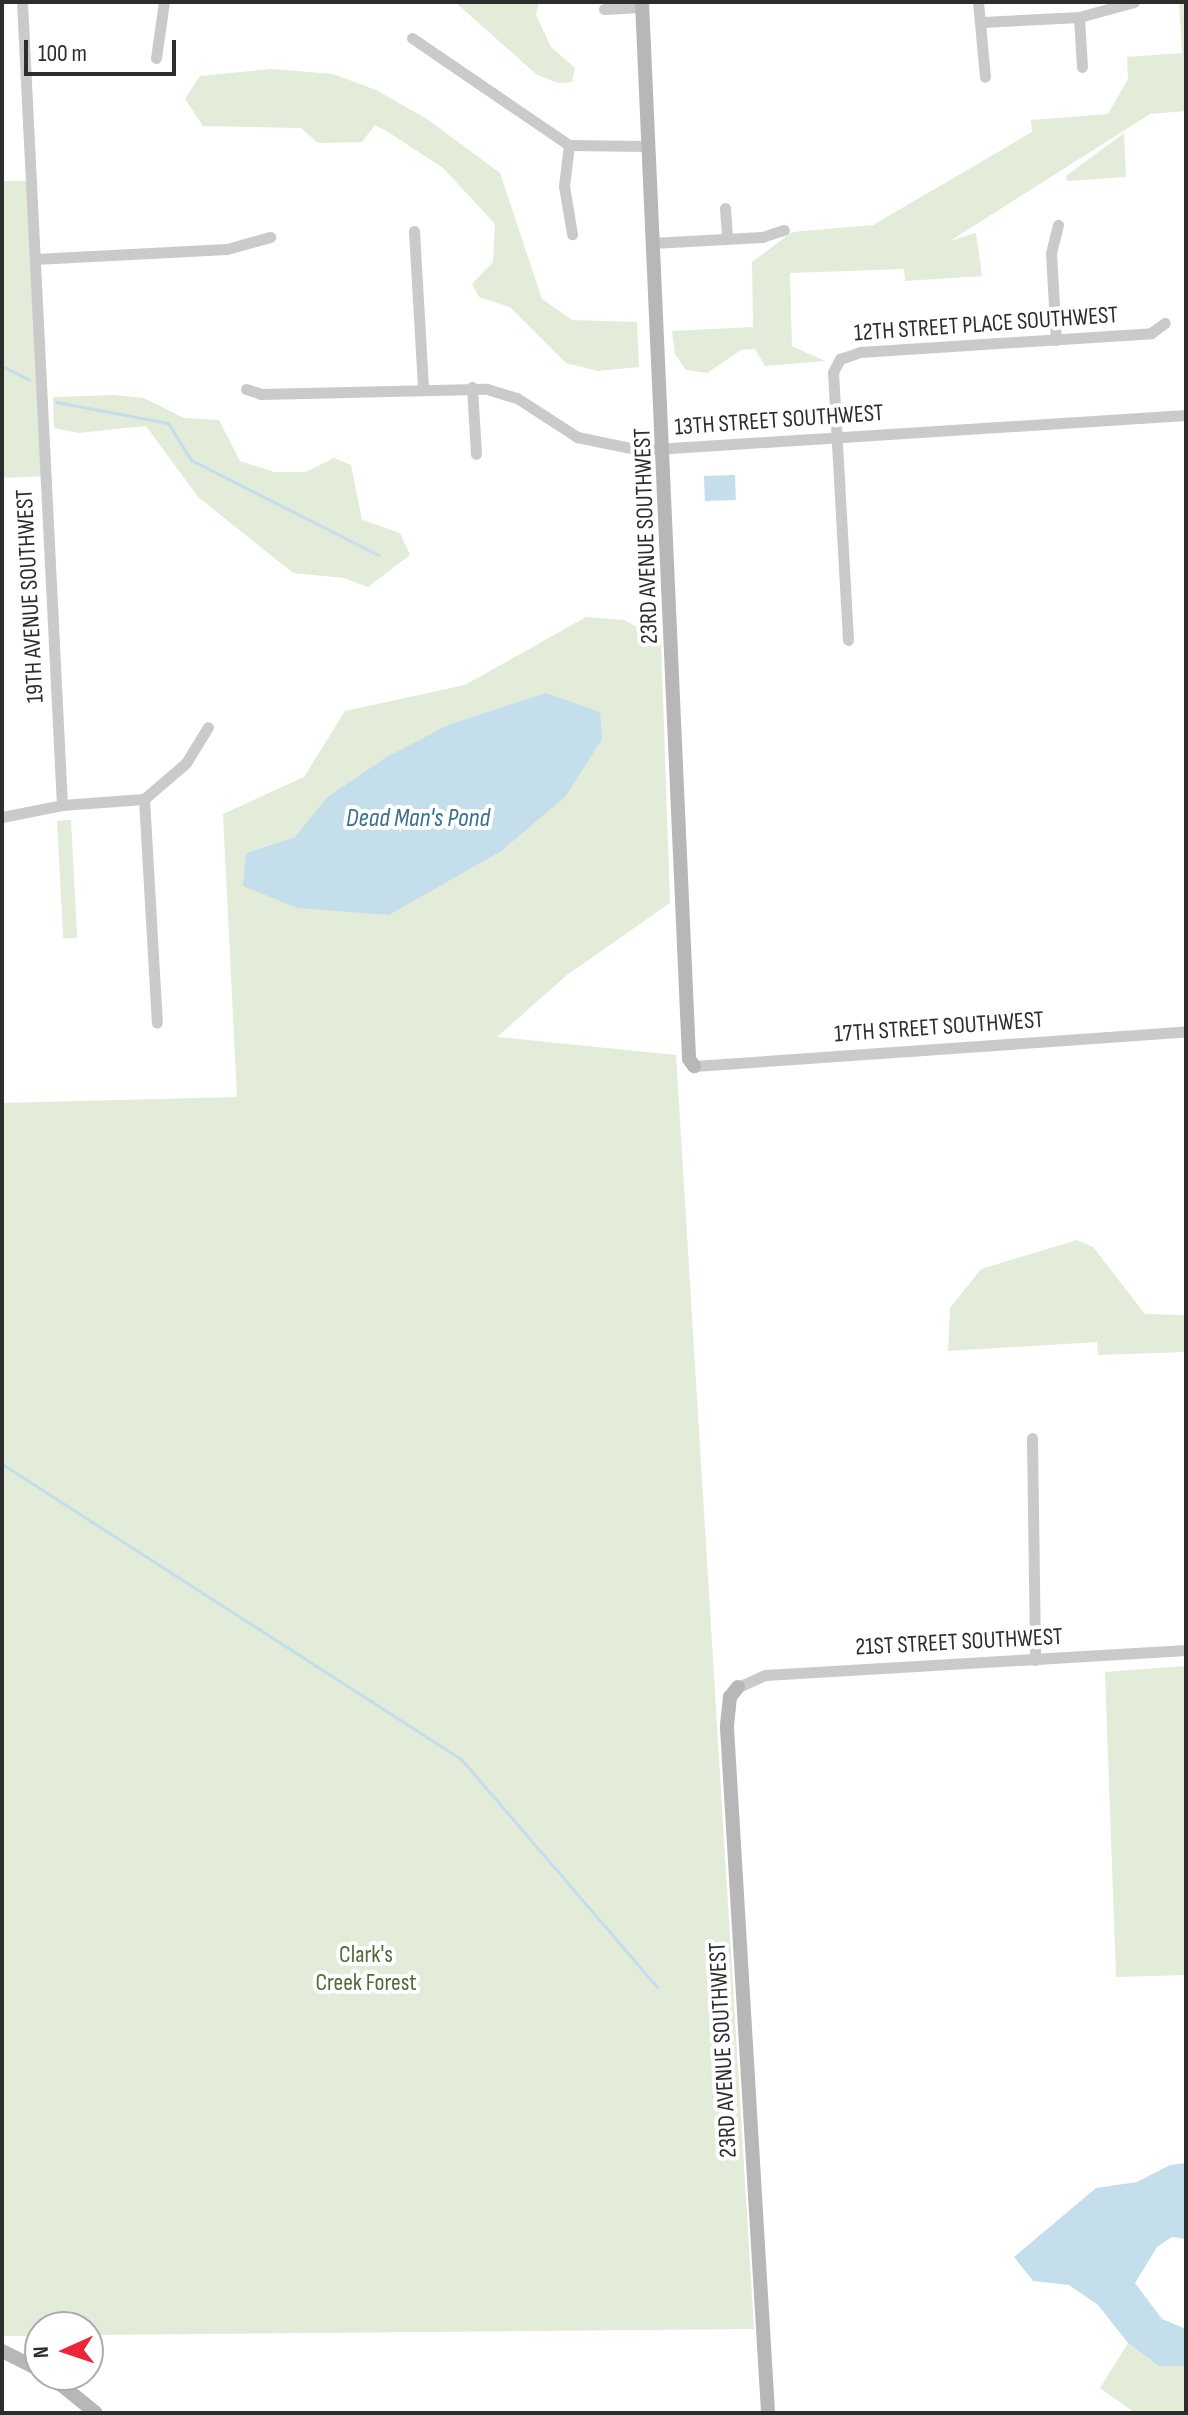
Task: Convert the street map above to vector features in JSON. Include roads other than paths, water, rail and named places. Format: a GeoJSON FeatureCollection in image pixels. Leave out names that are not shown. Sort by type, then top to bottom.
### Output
{"type":"FeatureCollection","features":[{"type":"Feature","properties":{"kind":"street","name":"19TH AVENUE SOUTHWEST"},"geometry":{"type":"LineString","coordinates":[[22,2],[62,805]]}},
{"type":"Feature","properties":{"kind":"street"},"geometry":{"type":"LineString","coordinates":[[156,58],[164,2]]}},
{"type":"Feature","properties":{"kind":"street"},"geometry":{"type":"LineString","coordinates":[[978,2],[985,77]]}},
{"type":"Feature","properties":{"kind":"street"},"geometry":{"type":"LineString","coordinates":[[982,22],[1079,17],[1134,2]]}},
{"type":"Feature","properties":{"kind":"street"},"geometry":{"type":"LineString","coordinates":[[604,9],[642,5]]}},
{"type":"Feature","properties":{"kind":"street","name":"23RD AVENUE SOUTHWEST"},"geometry":{"type":"LineString","coordinates":[[642,5],[665,450],[689,1059],[694,1066]]}},
{"type":"Feature","properties":{"kind":"street"},"geometry":{"type":"LineString","coordinates":[[1079,17],[1082,67]]}},
{"type":"Feature","properties":{"kind":"street"},"geometry":{"type":"LineString","coordinates":[[412,38],[569,145],[647,146]]}},
{"type":"Feature","properties":{"kind":"street"},"geometry":{"type":"LineString","coordinates":[[569,145],[564,186],[572,234]]}},
{"type":"Feature","properties":{"kind":"street"},"geometry":{"type":"LineString","coordinates":[[725,208],[727,239]]}},
{"type":"Feature","properties":{"kind":"street"},"geometry":{"type":"LineString","coordinates":[[1056,340],[1051,253],[1058,225]]}},
{"type":"Feature","properties":{"kind":"street"},"geometry":{"type":"LineString","coordinates":[[652,243],[770,236],[784,230]]}},
{"type":"Feature","properties":{"kind":"street"},"geometry":{"type":"LineString","coordinates":[[414,231],[423,387]]}},
{"type":"Feature","properties":{"kind":"street"},"geometry":{"type":"LineString","coordinates":[[35,259],[227,249],[270,237]]}},
{"type":"Feature","properties":{"kind":"street","name":"12TH STREET PLACE SOUTHWEST"},"geometry":{"type":"LineString","coordinates":[[848,640],[833,372],[845,356],[1151,333],[1165,323]]}},
{"type":"Feature","properties":{"kind":"street"},"geometry":{"type":"LineString","coordinates":[[472,387],[476,454]]}},
{"type":"Feature","properties":{"kind":"street","name":"13TH STREET SOUTHWEST"},"geometry":{"type":"LineString","coordinates":[[246,389],[278,394],[472,387],[517,398],[560,429],[597,445],[665,450],[1186,415]]}},
{"type":"Feature","properties":{"kind":"street"},"geometry":{"type":"LineString","coordinates":[[2,817],[62,805],[144,799],[186,763],[208,727]]}},
{"type":"Feature","properties":{"kind":"street"},"geometry":{"type":"LineString","coordinates":[[144,799],[157,1023]]}},
{"type":"Feature","properties":{"kind":"street","name":"17TH STREET SOUTHWEST"},"geometry":{"type":"LineString","coordinates":[[694,1066],[1186,1032]]}},
{"type":"Feature","properties":{"kind":"street"},"geometry":{"type":"LineString","coordinates":[[1032,1438],[1035,1660]]}},
{"type":"Feature","properties":{"kind":"street","name":"21ST STREET SOUTHWEST"},"geometry":{"type":"LineString","coordinates":[[738,1687],[765,1675],[1186,1650]]}},
{"type":"Feature","properties":{"kind":"street","name":"23RD AVENUE SOUTHWEST"},"geometry":{"type":"LineString","coordinates":[[738,1687],[730,1697],[727,1728],[768,2413]]}},
{"type":"Feature","properties":{"kind":"street"},"geometry":{"type":"LineString","coordinates":[[2,2351],[24,2362]]}},
{"type":"Feature","properties":{"kind":"street"},"geometry":{"type":"LineString","coordinates":[[69,2391],[96,2413]]}},
{"type":"Feature","properties":{"kind":"water"},"geometry":{"type":"Polygon","coordinates":[[[735,475],[736,500],[705,501],[704,476],[735,475]]]}},
{"type":"Feature","properties":{"kind":"water","name":"Dead Man's Pond"},"geometry":{"type":"Polygon","coordinates":[[[546,693],[600,712],[602,739],[566,796],[500,852],[389,915],[298,908],[243,886],[246,853],[295,837],[327,797],[385,758],[448,725],[546,693]]]}},
{"type":"Feature","properties":{"kind":"water"},"geometry":{"type":"Polygon","coordinates":[[[1186,2163],[1186,2239],[1172,2237],[1157,2247],[1135,2283],[1162,2319],[1186,2329],[1186,2366],[1159,2366],[1128,2343],[1098,2305],[1069,2285],[1033,2281],[1014,2257],[1096,2188],[1137,2182],[1170,2165],[1186,2163]]]}},
{"type":"Feature","properties":{"kind":"waterway"},"geometry":{"type":"LineString","coordinates":[[2,366],[29,380]]}},
{"type":"Feature","properties":{"kind":"waterway"},"geometry":{"type":"LineString","coordinates":[[56,402],[168,423],[191,460],[378,555]]}},
{"type":"Feature","properties":{"kind":"waterway"},"geometry":{"type":"LineString","coordinates":[[2,1464],[461,1759],[657,1987]]}},
{"type":"Feature","properties":{"kind":"park label","name":"Clark's Creek Forest"},"geometry":{"type":"Point","coordinates":[366,1969]}}]}
